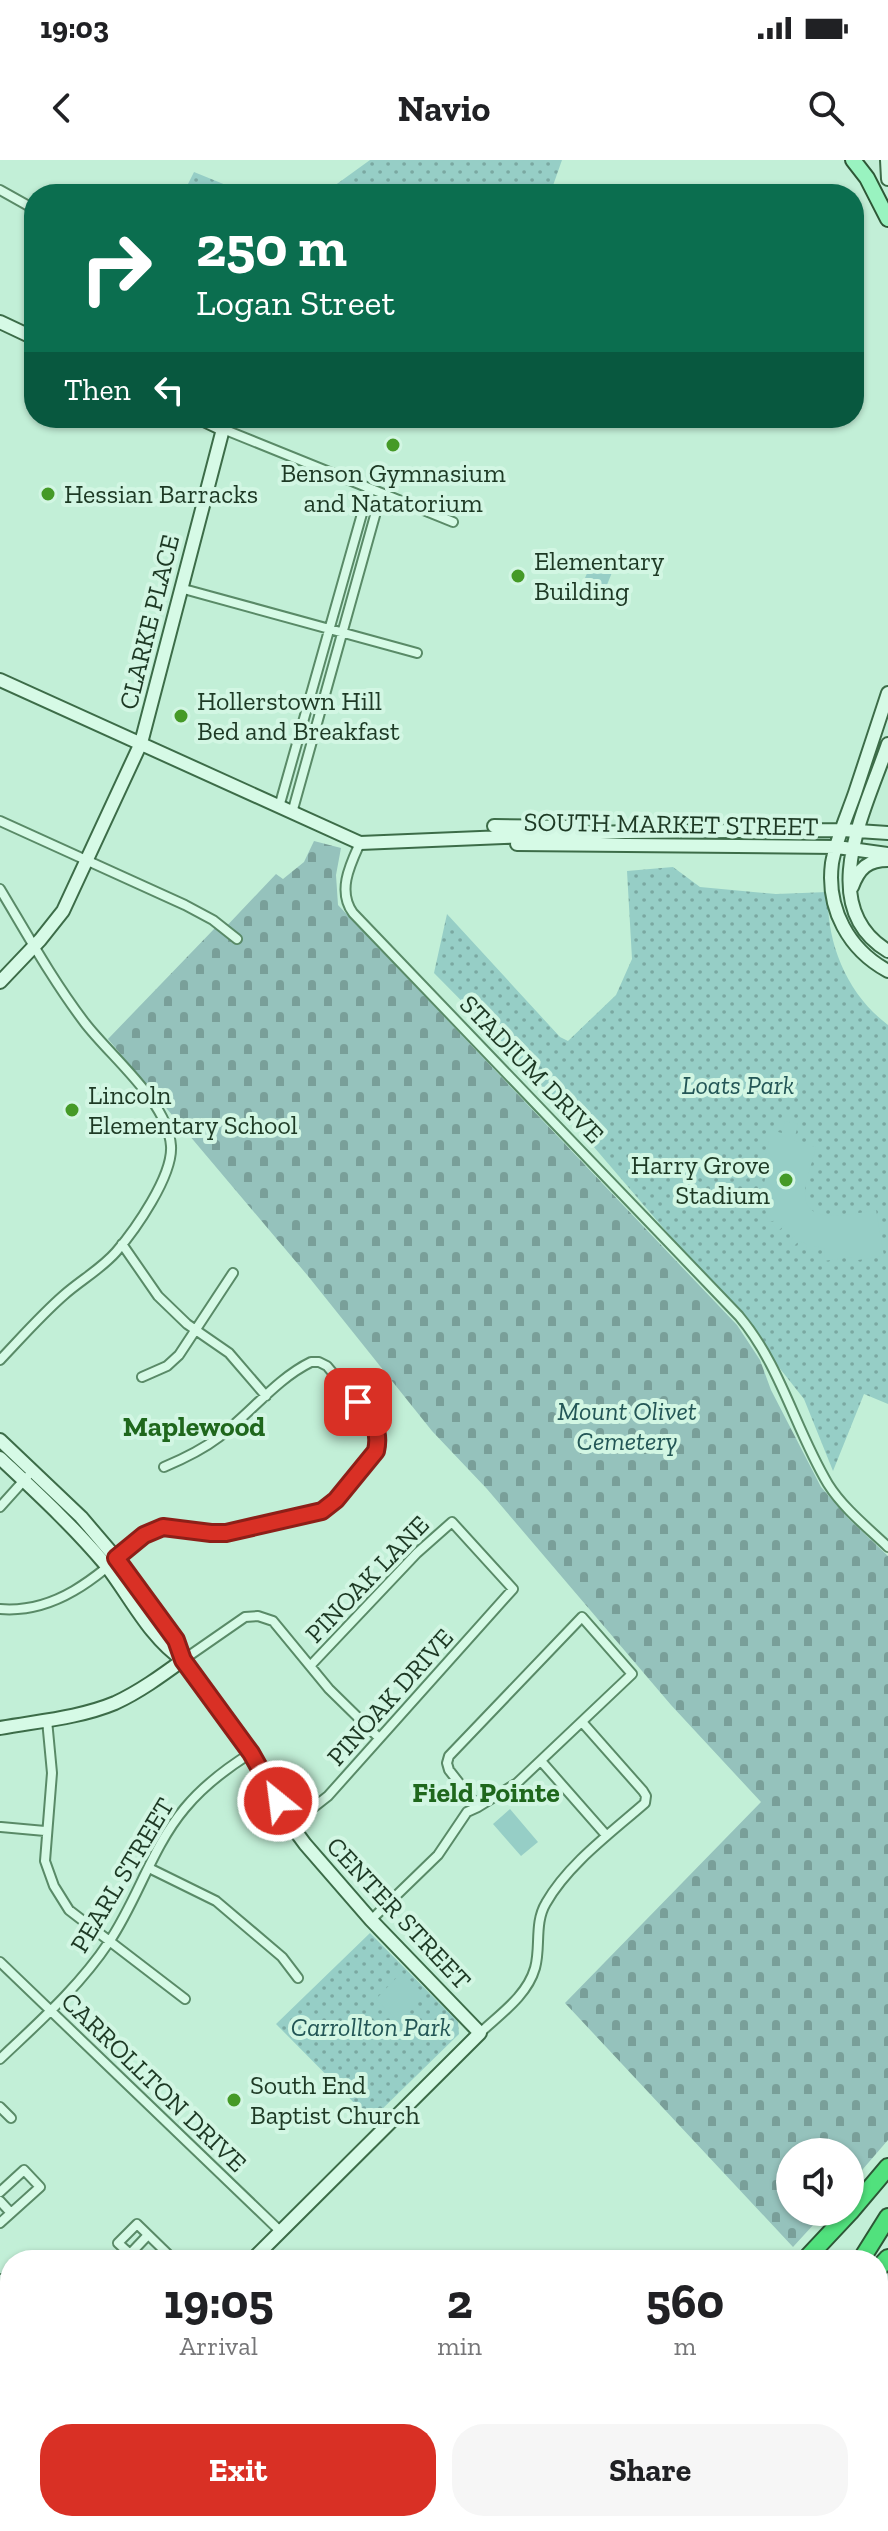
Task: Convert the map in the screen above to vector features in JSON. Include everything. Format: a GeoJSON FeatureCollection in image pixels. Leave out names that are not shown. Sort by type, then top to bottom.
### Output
{"type":"FeatureCollection","features":[{"type":"Feature","properties":{"kind":"highway"},"geometry":{"type":"LineString","coordinates":[[864,2195],[888,2167]]}},
{"type":"Feature","properties":{"kind":"highway"},"geometry":{"type":"LineString","coordinates":[[867,2250],[888,2217]]}},
{"type":"Feature","properties":{"kind":"highway"},"geometry":{"type":"LineString","coordinates":[[814,2250],[837,2226]]}},
{"type":"Feature","properties":{"kind":"main road"},"geometry":{"type":"LineString","coordinates":[[853,160],[867,178],[888,219]]}},
{"type":"Feature","properties":{"kind":"main road"},"geometry":{"type":"LineString","coordinates":[[887,160],[888,179]]}},
{"type":"Feature","properties":{"kind":"main road"},"geometry":{"type":"LineString","coordinates":[[0,322],[24,333]]}},
{"type":"Feature","properties":{"kind":"main road","name":"CLARKE PLACE"},"geometry":{"type":"LineString","coordinates":[[0,982],[63,911],[141,743],[223,428]]}},
{"type":"Feature","properties":{"kind":"main road","name":"SOUTH MARKET STREET"},"geometry":{"type":"LineString","coordinates":[[0,680],[360,843],[625,832],[843,830],[888,833]]}},
{"type":"Feature","properties":{"kind":"main road"},"geometry":{"type":"LineString","coordinates":[[888,693],[837,847],[832,876],[839,918],[858,950],[888,971]]}},
{"type":"Feature","properties":{"kind":"main road"},"geometry":{"type":"LineString","coordinates":[[888,744],[853,849],[849,894],[854,915],[862,929],[888,951]]}},
{"type":"Feature","properties":{"kind":"main road"},"geometry":{"type":"LineString","coordinates":[[494,826],[587,827],[625,832]]}},
{"type":"Feature","properties":{"kind":"main road","name":"SOUTH MARKET STREET"},"geometry":{"type":"LineString","coordinates":[[454,841],[557,847],[837,847],[888,854]]}},
{"type":"Feature","properties":{"kind":"main road"},"geometry":{"type":"LineString","coordinates":[[849,894],[865,865],[876,860],[888,860]]}},
{"type":"Feature","properties":{"kind":"main road","name":"CENTER STREET"},"geometry":{"type":"LineString","coordinates":[[0,1440],[28,1476]]}},
{"type":"Feature","properties":{"kind":"main road","name":"CENTER STREET"},"geometry":{"type":"LineString","coordinates":[[0,1458],[81,1517],[111,1562],[176,1640],[183,1660],[251,1753],[291,1825],[371,1920],[480,2033]]}},
{"type":"Feature","properties":{"kind":"main road"},"geometry":{"type":"LineString","coordinates":[[0,1728],[77,1715],[114,1703],[183,1660]]}},
{"type":"Feature","properties":{"kind":"main road"},"geometry":{"type":"LineString","coordinates":[[262,2250],[480,2033]]}},
{"type":"Feature","properties":{"kind":"street"},"geometry":{"type":"LineString","coordinates":[[0,190],[24,203]]}},
{"type":"Feature","properties":{"kind":"street"},"geometry":{"type":"LineString","coordinates":[[235,428],[369,489],[453,522]]}},
{"type":"Feature","properties":{"kind":"street"},"geometry":{"type":"LineString","coordinates":[[279,807],[369,489]]}},
{"type":"Feature","properties":{"kind":"street"},"geometry":{"type":"LineString","coordinates":[[292,813],[381,494]]}},
{"type":"Feature","properties":{"kind":"street"},"geometry":{"type":"LineString","coordinates":[[179,588],[417,653]]}},
{"type":"Feature","properties":{"kind":"street"},"geometry":{"type":"LineString","coordinates":[[0,821],[185,905],[213,920],[237,939]]}},
{"type":"Feature","properties":{"kind":"street","name":"STADIUM DRIVE"},"geometry":{"type":"LineString","coordinates":[[360,843],[352,857],[346,884],[346,898],[353,913],[739,1316],[755,1335],[776,1371],[830,1487],[888,1547]]}},
{"type":"Feature","properties":{"kind":"street"},"geometry":{"type":"LineString","coordinates":[[0,889],[85,1022],[149,1097],[165,1124],[171,1157],[164,1180],[122,1244],[103,1266],[49,1308],[0,1360]]}},
{"type":"Feature","properties":{"kind":"street"},"geometry":{"type":"LineString","coordinates":[[122,1244],[158,1296],[197,1331],[238,1361],[266,1396]]}},
{"type":"Feature","properties":{"kind":"street"},"geometry":{"type":"LineString","coordinates":[[142,1377],[167,1366],[179,1355],[233,1273]]}},
{"type":"Feature","properties":{"kind":"street"},"geometry":{"type":"LineString","coordinates":[[0,1609],[23,1610],[53,1603],[69,1595],[144,1535],[163,1527],[226,1533],[317,1513],[332,1504],[373,1458],[378,1438],[374,1422],[322,1363],[314,1361],[305,1364],[220,1437],[164,1467]]}},
{"type":"Feature","properties":{"kind":"street"},"geometry":{"type":"LineString","coordinates":[[0,1507],[28,1476]]}},
{"type":"Feature","properties":{"kind":"street","name":"PINOAK DRIVE"},"geometry":{"type":"LineString","coordinates":[[291,1825],[328,1796],[513,1589],[452,1522]]}},
{"type":"Feature","properties":{"kind":"street","name":"PINOAK LANE"},"geometry":{"type":"LineString","coordinates":[[311,1665],[417,1553],[452,1522]]}},
{"type":"Feature","properties":{"kind":"street"},"geometry":{"type":"LineString","coordinates":[[183,1660],[245,1617],[258,1616],[273,1621],[329,1689],[379,1738]]}},
{"type":"Feature","properties":{"kind":"street"},"geometry":{"type":"LineString","coordinates":[[371,1920],[438,1855],[467,1812],[478,1807],[517,1783],[632,1674],[582,1617],[449,1756],[449,1770],[478,1807]]}},
{"type":"Feature","properties":{"kind":"street"},"geometry":{"type":"LineString","coordinates":[[47,1720],[52,1773],[45,1861],[54,1886],[69,1910],[185,1999]]}},
{"type":"Feature","properties":{"kind":"street"},"geometry":{"type":"LineString","coordinates":[[480,2033],[522,1994],[535,1969],[544,1905],[554,1891],[606,1835],[645,1803],[646,1796],[582,1722]]}},
{"type":"Feature","properties":{"kind":"street","name":"PEARL STREET"},"geometry":{"type":"LineString","coordinates":[[0,2059],[74,1988],[110,1941],[184,1808],[209,1783],[251,1753]]}},
{"type":"Feature","properties":{"kind":"street"},"geometry":{"type":"LineString","coordinates":[[541,1761],[606,1835]]}},
{"type":"Feature","properties":{"kind":"street"},"geometry":{"type":"LineString","coordinates":[[1,1827],[45,1831]]}},
{"type":"Feature","properties":{"kind":"street"},"geometry":{"type":"LineString","coordinates":[[149,1868],[216,1901],[282,1957],[298,1978]]}},
{"type":"Feature","properties":{"kind":"street","name":"CARROLLTON DRIVE"},"geometry":{"type":"LineString","coordinates":[[0,1962],[280,2231]]}},
{"type":"Feature","properties":{"kind":"street"},"geometry":{"type":"LineString","coordinates":[[0,2107],[11,2118]]}},
{"type":"Feature","properties":{"kind":"street"},"geometry":{"type":"LineString","coordinates":[[0,2192],[24,2170],[40,2187],[0,2223]]}},
{"type":"Feature","properties":{"kind":"street"},"geometry":{"type":"LineString","coordinates":[[0,2201],[11,2213]]}},
{"type":"Feature","properties":{"kind":"street"},"geometry":{"type":"LineString","coordinates":[[148,2235],[164,2250]]}},
{"type":"Feature","properties":{"kind":"green space"},"geometry":{"type":"Polygon","coordinates":[[[370,160],[562,160],[554,184],[337,184],[370,160]]]}},
{"type":"Feature","properties":{"kind":"green space"},"geometry":{"type":"Polygon","coordinates":[[[194,172],[223,184],[188,184],[194,172]]]}},
{"type":"Feature","properties":{"kind":"green space"},"geometry":{"type":"Polygon","coordinates":[[[592,562],[613,570],[600,602],[578,594],[592,562]]]}},
{"type":"Feature","properties":{"kind":"green space","name":"Mount Olivet Cemetery"},"geometry":{"type":"Polygon","coordinates":[[[314,841],[341,848],[336,875],[338,905],[737,1325],[760,1360],[771,1390],[821,1487],[888,1556],[888,2140],[864,2168],[864,2138],[776,2138],[776,2226],[812,2226],[793,2247],[565,2003],[761,1802],[671,1705],[487,1489],[432,1431],[308,1276],[108,1039],[215,928],[222,931],[276,874],[283,879],[304,862],[314,841]]]}},
{"type":"Feature","properties":{"kind":"green space","name":"Loats Park"},"geometry":{"type":"Polygon","coordinates":[[[673,867],[700,887],[776,894],[828,892],[831,930],[842,966],[861,998],[888,1025],[888,1404],[864,1394],[833,1471],[804,1399],[732,1308],[515,1055],[434,973],[447,914],[560,1037],[568,1041],[616,995],[632,959],[627,871],[673,867]]]}},
{"type":"Feature","properties":{"kind":"green space","name":"Harry Grove Stadium"},"geometry":{"type":"Polygon","coordinates":[[[785,1121],[798,1124],[794,1141],[816,1147],[805,1192],[812,1210],[832,1216],[876,1210],[884,1256],[824,1261],[825,1249],[815,1246],[813,1252],[806,1250],[807,1244],[799,1241],[793,1247],[789,1242],[795,1235],[785,1225],[778,1231],[773,1225],[778,1220],[768,1222],[762,1195],[767,1168],[763,1166],[767,1139],[770,1130],[782,1133],[785,1121]]]}},
{"type":"Feature","properties":{"kind":"green space"},"geometry":{"type":"Polygon","coordinates":[[[510,1809],[538,1842],[521,1856],[493,1824],[510,1809]]]}},
{"type":"Feature","properties":{"kind":"green space","name":"Carrollton Park"},"geometry":{"type":"Polygon","coordinates":[[[370,1933],[458,2022],[459,2034],[371,2120],[276,2024],[370,1933]]]}},
{"type":"Feature","properties":{"kind":"green space"},"geometry":{"type":"Polygon","coordinates":[[[402,1972],[424,1994],[397,2021],[376,1999],[402,1972]]]}},
{"type":"Feature","properties":{"kind":"place","name":"Benson Gymnasium and Natatorium"},"geometry":{"type":"Point","coordinates":[393,445]}},
{"type":"Feature","properties":{"kind":"place","name":"Hessian Barracks"},"geometry":{"type":"Point","coordinates":[48,494]}},
{"type":"Feature","properties":{"kind":"place","name":"Elementary Building"},"geometry":{"type":"Point","coordinates":[518,576]}},
{"type":"Feature","properties":{"kind":"place","name":"Hollerstown Hill Bed and Breakfast"},"geometry":{"type":"Point","coordinates":[181,716]}},
{"type":"Feature","properties":{"kind":"place","name":"Lincoln Elementary School"},"geometry":{"type":"Point","coordinates":[72,1110]}},
{"type":"Feature","properties":{"kind":"place","name":"Harry Grove Stadium"},"geometry":{"type":"Point","coordinates":[786,1180]}},
{"type":"Feature","properties":{"kind":"place","name":"South End Baptist Church"},"geometry":{"type":"Point","coordinates":[234,2100]}},
{"type":"Feature","properties":{"kind":"district","name":"Maplewood"},"geometry":{"type":"Point","coordinates":[194,1426]}},
{"type":"Feature","properties":{"kind":"district","name":"Field Pointe"},"geometry":{"type":"Point","coordinates":[486,1792]}},
{"type":"Feature","properties":{"kind":"route"},"geometry":{"type":"LineString","coordinates":[[278,1801],[251,1753],[183,1660],[176,1640],[116,1558],[144,1535],[163,1527],[226,1533],[327,1508],[376,1451],[376,1426],[358,1402]]}}]}
